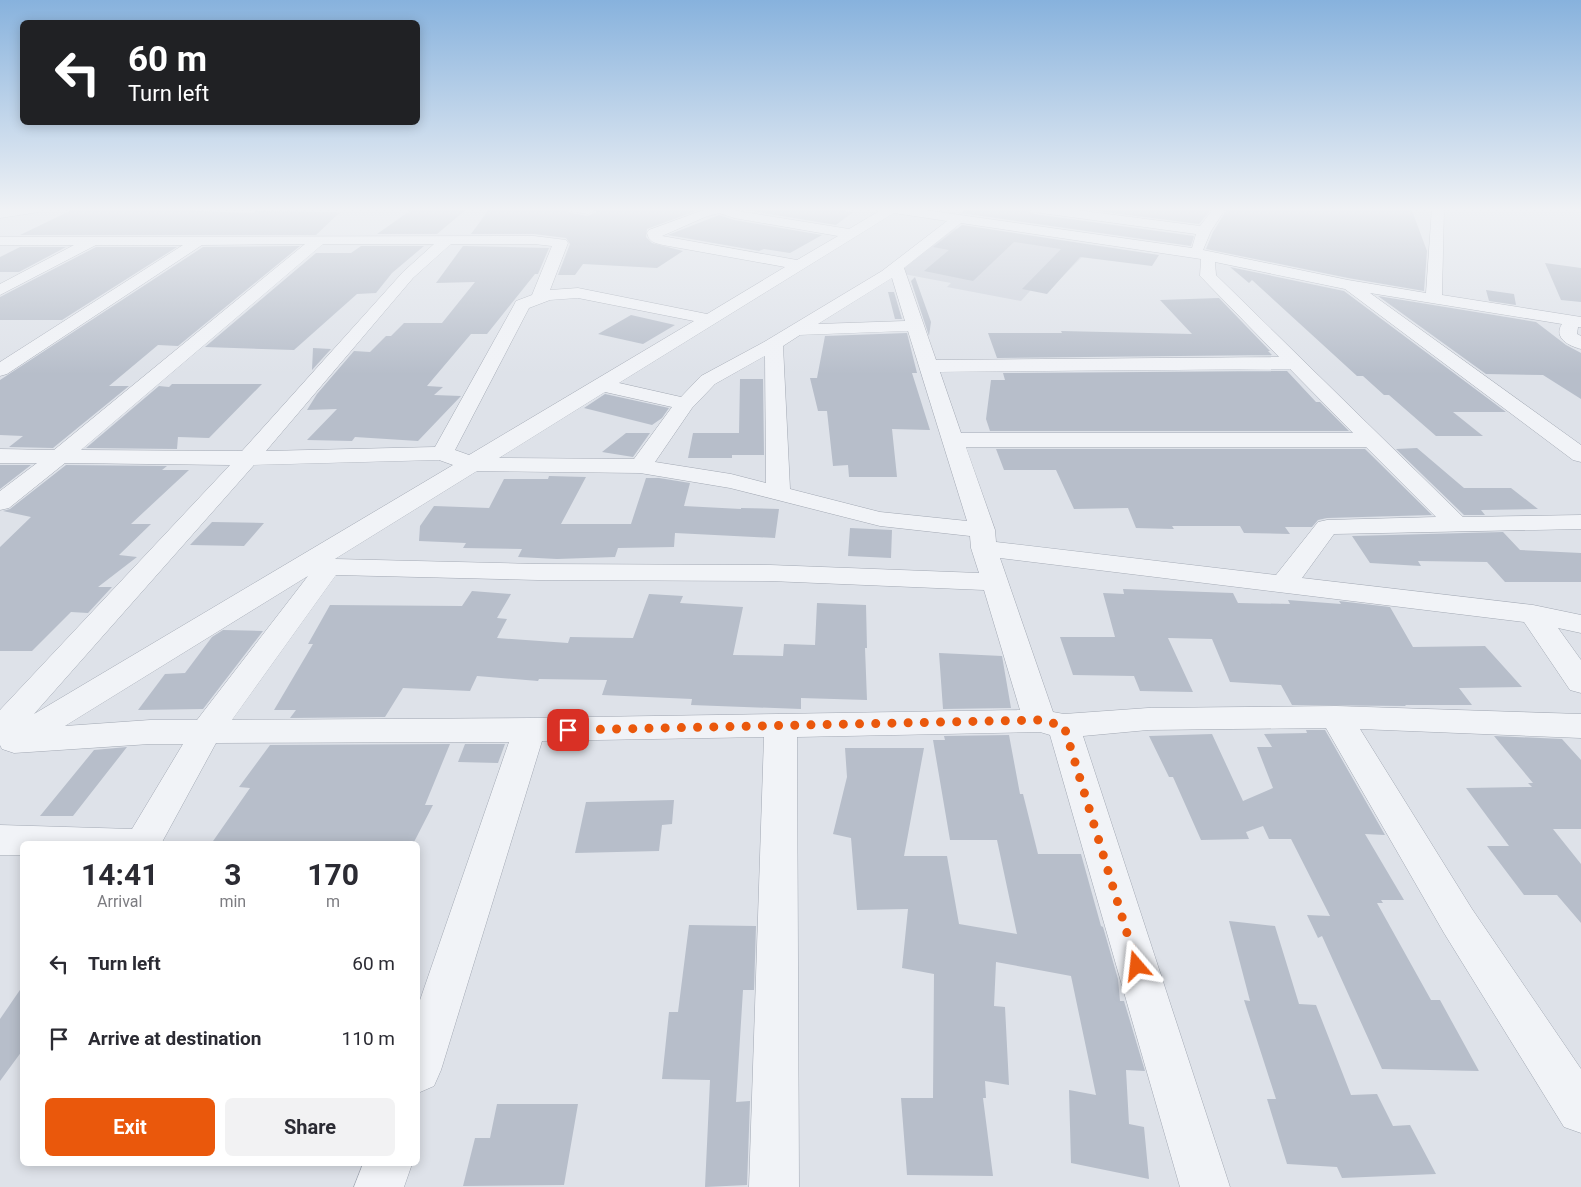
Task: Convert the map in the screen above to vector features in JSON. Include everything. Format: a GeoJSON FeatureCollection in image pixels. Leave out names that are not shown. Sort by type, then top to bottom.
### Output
{"type":"FeatureCollection","features":[{"type":"Feature","properties":{"kind":"street"},"geometry":{"type":"LineString","coordinates":[[0,290],[50,263]]}},
{"type":"Feature","properties":{"kind":"street"},"geometry":{"type":"LineString","coordinates":[[0,370],[164,263]]}},
{"type":"Feature","properties":{"kind":"street"},"geometry":{"type":"LineString","coordinates":[[0,503],[60,456],[291,263]]}},
{"type":"Feature","properties":{"kind":"street"},"geometry":{"type":"LineString","coordinates":[[5,741],[248,458],[408,275],[421,263]]}},
{"type":"Feature","properties":{"kind":"street"},"geometry":{"type":"LineString","coordinates":[[540,296],[553,263]]}},
{"type":"Feature","properties":{"kind":"street"},"geometry":{"type":"LineString","coordinates":[[791,263],[800,265]]}},
{"type":"Feature","properties":{"kind":"street"},"geometry":{"type":"LineString","coordinates":[[5,741],[314,567],[471,464],[712,320],[803,263]]}},
{"type":"Feature","properties":{"kind":"street"},"geometry":{"type":"LineString","coordinates":[[640,466],[685,404],[708,380],[774,344],[901,263]]}},
{"type":"Feature","properties":{"kind":"street"},"geometry":{"type":"LineString","coordinates":[[1204,263],[1208,276],[1456,524]]}},
{"type":"Feature","properties":{"kind":"street"},"geometry":{"type":"LineString","coordinates":[[1243,263],[1348,285],[1577,321]]}},
{"type":"Feature","properties":{"kind":"street"},"geometry":{"type":"LineString","coordinates":[[1434,299],[1436,263]]}},
{"type":"Feature","properties":{"kind":"street"},"geometry":{"type":"LineString","coordinates":[[896,267],[953,440],[995,582],[1052,723],[1205,1187]]}},
{"type":"Feature","properties":{"kind":"street"},"geometry":{"type":"LineString","coordinates":[[1348,285],[1581,455]]}},
{"type":"Feature","properties":{"kind":"street"},"geometry":{"type":"LineString","coordinates":[[442,453],[522,305],[540,296],[559,292],[578,293],[712,320]]}},
{"type":"Feature","properties":{"kind":"street"},"geometry":{"type":"LineString","coordinates":[[1577,321],[1568,329],[1568,336],[1581,344]]}},
{"type":"Feature","properties":{"kind":"street"},"geometry":{"type":"LineString","coordinates":[[795,330],[915,326]]}},
{"type":"Feature","properties":{"kind":"street"},"geometry":{"type":"LineString","coordinates":[[774,344],[778,492]]}},
{"type":"Feature","properties":{"kind":"street"},"geometry":{"type":"LineString","coordinates":[[928,366],[1295,363]]}},
{"type":"Feature","properties":{"kind":"street"},"geometry":{"type":"LineString","coordinates":[[601,386],[685,404]]}},
{"type":"Feature","properties":{"kind":"street"},"geometry":{"type":"LineString","coordinates":[[953,440],[1372,440]]}},
{"type":"Feature","properties":{"kind":"street"},"geometry":{"type":"LineString","coordinates":[[0,456],[248,458],[442,453],[471,464],[640,466],[731,481],[880,519],[983,539],[1283,584],[1533,614],[1581,624]]}},
{"type":"Feature","properties":{"kind":"street"},"geometry":{"type":"LineString","coordinates":[[1283,584],[1327,527],[1581,522]]}},
{"type":"Feature","properties":{"kind":"street"},"geometry":{"type":"LineString","coordinates":[[314,567],[538,572],[770,573],[995,582]]}},
{"type":"Feature","properties":{"kind":"street"},"geometry":{"type":"LineString","coordinates":[[144,841],[206,732],[314,567]]}},
{"type":"Feature","properties":{"kind":"street"},"geometry":{"type":"LineString","coordinates":[[1533,614],[1581,682]]}},
{"type":"Feature","properties":{"kind":"street"},"geometry":{"type":"LineString","coordinates":[[5,741],[150,732],[529,730],[1336,717],[1581,726]]}},
{"type":"Feature","properties":{"kind":"street"},"geometry":{"type":"LineString","coordinates":[[1336,717],[1458,920],[1581,1110]]}},
{"type":"Feature","properties":{"kind":"street"},"geometry":{"type":"LineString","coordinates":[[774,1187],[781,725]]}},
{"type":"Feature","properties":{"kind":"street"},"geometry":{"type":"LineString","coordinates":[[420,1064],[529,730]]}},
{"type":"Feature","properties":{"kind":"street"},"geometry":{"type":"LineString","coordinates":[[0,840],[36,841]]}},
{"type":"Feature","properties":{"kind":"street"},"geometry":{"type":"LineString","coordinates":[[379,1187],[386,1166]]}},
{"type":"Feature","properties":{"kind":"shaded area"},"geometry":{"type":"Polygon","coordinates":[[[905,263],[1076,263],[1055,284],[1038,282],[1021,301],[947,287],[951,283],[893,272],[905,263]]]}},
{"type":"Feature","properties":{"kind":"building"},"geometry":{"type":"Polygon","coordinates":[[[0,263],[35,263],[19,272],[0,272],[0,263]]]}},
{"type":"Feature","properties":{"kind":"building"},"geometry":{"type":"Polygon","coordinates":[[[65,263],[151,263],[62,320],[0,320],[0,297],[65,263]]]}},
{"type":"Feature","properties":{"kind":"building"},"geometry":{"type":"Polygon","coordinates":[[[178,263],[279,263],[178,346],[158,345],[109,386],[129,386],[53,448],[9,447],[23,436],[0,435],[0,380],[178,263]]]}},
{"type":"Feature","properties":{"kind":"building"},"geometry":{"type":"Polygon","coordinates":[[[304,263],[403,263],[392,273],[376,293],[357,294],[294,350],[205,347],[304,263]]]}},
{"type":"Feature","properties":{"kind":"building"},"geometry":{"type":"Polygon","coordinates":[[[450,263],[542,263],[538,274],[535,274],[487,334],[471,334],[427,386],[443,387],[434,395],[461,396],[418,441],[355,437],[352,441],[307,440],[337,409],[307,410],[317,394],[354,351],[370,352],[386,336],[391,336],[404,323],[442,323],[475,282],[436,283],[450,263]]]}},
{"type":"Feature","properties":{"kind":"building"},"geometry":{"type":"Polygon","coordinates":[[[562,263],[664,263],[657,268],[583,264],[575,275],[558,275],[562,263]]]}},
{"type":"Feature","properties":{"kind":"building"},"geometry":{"type":"Polygon","coordinates":[[[933,263],[992,263],[973,281],[924,271],[933,263]]]}},
{"type":"Feature","properties":{"kind":"building"},"geometry":{"type":"Polygon","coordinates":[[[1047,263],[1074,263],[1047,294],[1022,289],[1047,263]]]}},
{"type":"Feature","properties":{"kind":"building"},"geometry":{"type":"Polygon","coordinates":[[[1131,263],[1154,263],[1152,266],[1131,263]]]}},
{"type":"Feature","properties":{"kind":"building"},"geometry":{"type":"Polygon","coordinates":[[[1276,263],[1426,263],[1424,291],[1276,263]]]}},
{"type":"Feature","properties":{"kind":"building"},"geometry":{"type":"Polygon","coordinates":[[[1545,263],[1581,268],[1581,302],[1561,300],[1545,263]]]}},
{"type":"Feature","properties":{"kind":"building"},"geometry":{"type":"Polygon","coordinates":[[[1230,267],[1344,291],[1506,412],[1453,412],[1483,436],[1436,436],[1389,395],[1384,395],[1363,376],[1357,376],[1252,280],[1249,283],[1230,267]]]}},
{"type":"Feature","properties":{"kind":"building"},"geometry":{"type":"Polygon","coordinates":[[[915,277],[931,322],[929,336],[911,281],[915,277]]]}},
{"type":"Feature","properties":{"kind":"building"},"geometry":{"type":"Polygon","coordinates":[[[1486,290],[1514,294],[1516,305],[1489,301],[1486,290]]]}},
{"type":"Feature","properties":{"kind":"building"},"geometry":{"type":"Polygon","coordinates":[[[888,292],[894,292],[902,319],[895,319],[888,292]]]}},
{"type":"Feature","properties":{"kind":"building"},"geometry":{"type":"Polygon","coordinates":[[[1378,296],[1536,322],[1566,345],[1581,353],[1581,399],[1543,375],[1486,374],[1378,296]]]}},
{"type":"Feature","properties":{"kind":"building"},"geometry":{"type":"Polygon","coordinates":[[[1219,298],[1272,355],[997,358],[988,333],[1062,333],[1061,331],[1192,334],[1160,300],[1219,298]]]}},
{"type":"Feature","properties":{"kind":"building"},"geometry":{"type":"Polygon","coordinates":[[[631,315],[675,325],[643,344],[598,334],[631,315]]]}},
{"type":"Feature","properties":{"kind":"building"},"geometry":{"type":"Polygon","coordinates":[[[907,333],[917,373],[912,373],[930,430],[892,429],[897,477],[849,477],[848,465],[833,466],[827,411],[818,411],[810,378],[817,378],[825,336],[907,333]]]}},
{"type":"Feature","properties":{"kind":"building"},"geometry":{"type":"Polygon","coordinates":[[[313,348],[331,349],[312,370],[313,348]]]}},
{"type":"Feature","properties":{"kind":"building"},"geometry":{"type":"Polygon","coordinates":[[[1287,371],[1316,402],[1320,402],[1349,431],[990,431],[986,419],[991,380],[1005,380],[1003,373],[1287,371]]]}},
{"type":"Feature","properties":{"kind":"building"},"geometry":{"type":"Polygon","coordinates":[[[740,379],[763,379],[764,455],[732,455],[732,458],[688,458],[693,433],[739,433],[740,379]]]}},
{"type":"Feature","properties":{"kind":"building"},"geometry":{"type":"Polygon","coordinates":[[[172,384],[262,384],[209,438],[178,437],[177,449],[86,448],[159,386],[169,387],[172,384]]]}},
{"type":"Feature","properties":{"kind":"building"},"geometry":{"type":"Polygon","coordinates":[[[605,394],[669,408],[662,418],[652,425],[584,408],[605,394]]]}},
{"type":"Feature","properties":{"kind":"building"},"geometry":{"type":"Polygon","coordinates":[[[626,433],[650,433],[633,457],[602,452],[626,433]]]}},
{"type":"Feature","properties":{"kind":"building"},"geometry":{"type":"Polygon","coordinates":[[[1417,448],[1464,488],[1511,488],[1538,509],[1481,510],[1485,515],[1464,515],[1396,449],[1417,448]]]}},
{"type":"Feature","properties":{"kind":"building"},"geometry":{"type":"Polygon","coordinates":[[[996,449],[1365,449],[1432,515],[1327,518],[1318,520],[1312,527],[1285,527],[1290,534],[1244,533],[1240,526],[1172,526],[1174,529],[1136,528],[1128,508],[1074,509],[1056,470],[1004,470],[996,449]]]}},
{"type":"Feature","properties":{"kind":"building"},"geometry":{"type":"Polygon","coordinates":[[[0,465],[31,465],[0,489],[0,465]]]}},
{"type":"Feature","properties":{"kind":"building"},"geometry":{"type":"Polygon","coordinates":[[[66,465],[167,466],[162,470],[189,470],[131,524],[151,524],[119,555],[137,557],[98,587],[112,587],[88,613],[71,612],[32,651],[0,651],[0,547],[31,517],[3,511],[10,509],[66,465]]]}},
{"type":"Feature","properties":{"kind":"building"},"geometry":{"type":"Polygon","coordinates":[[[549,476],[586,477],[561,524],[631,524],[646,478],[659,478],[690,483],[684,506],[779,509],[775,538],[675,533],[674,547],[618,548],[615,557],[557,559],[518,557],[522,549],[463,548],[466,543],[419,541],[420,526],[434,506],[489,508],[504,479],[548,479],[549,476]]]}},
{"type":"Feature","properties":{"kind":"building"},"geometry":{"type":"Polygon","coordinates":[[[212,522],[264,523],[244,546],[190,545],[212,522]]]}},
{"type":"Feature","properties":{"kind":"building"},"geometry":{"type":"Polygon","coordinates":[[[850,528],[892,530],[891,558],[848,556],[850,528]]]}},
{"type":"Feature","properties":{"kind":"building"},"geometry":{"type":"Polygon","coordinates":[[[1503,532],[1520,550],[1581,553],[1581,582],[1505,582],[1487,562],[1418,561],[1421,566],[1370,563],[1352,536],[1503,532]]]}},
{"type":"Feature","properties":{"kind":"building"},"geometry":{"type":"Polygon","coordinates":[[[1123,589],[1233,593],[1238,603],[1290,604],[1288,600],[1341,604],[1339,601],[1390,607],[1413,647],[1485,646],[1522,687],[1459,688],[1472,705],[1292,705],[1281,685],[1230,682],[1212,639],[1168,638],[1193,692],[1140,691],[1134,676],[1073,675],[1060,637],[1115,637],[1103,593],[1124,594],[1123,589]]]}},
{"type":"Feature","properties":{"kind":"building"},"geometry":{"type":"Polygon","coordinates":[[[472,591],[511,594],[497,618],[507,619],[497,638],[568,643],[570,637],[633,638],[649,594],[683,596],[680,603],[743,607],[733,655],[783,656],[784,644],[815,645],[817,603],[866,605],[867,700],[801,698],[801,709],[691,705],[692,699],[602,695],[607,680],[539,679],[538,681],[477,676],[470,691],[403,688],[385,717],[290,718],[296,710],[274,710],[313,644],[308,644],[330,605],[462,606],[472,591]]]}},
{"type":"Feature","properties":{"kind":"building"},"geometry":{"type":"Polygon","coordinates":[[[223,630],[263,631],[203,709],[138,710],[165,674],[185,673],[212,637],[223,630]]]}},
{"type":"Feature","properties":{"kind":"building"},"geometry":{"type":"Polygon","coordinates":[[[939,653],[1002,656],[1011,708],[943,709],[939,653]]]}},
{"type":"Feature","properties":{"kind":"building"},"geometry":{"type":"Polygon","coordinates":[[[1306,730],[1325,730],[1385,835],[1365,834],[1404,900],[1381,900],[1383,903],[1377,903],[1431,1000],[1440,1000],[1479,1071],[1382,1069],[1322,936],[1318,938],[1307,915],[1330,916],[1291,839],[1269,839],[1263,826],[1246,832],[1249,839],[1201,840],[1173,777],[1169,777],[1149,736],[1212,734],[1243,801],[1273,788],[1257,747],[1272,747],[1264,734],[1307,733],[1306,730]]]}},
{"type":"Feature","properties":{"kind":"building"},"geometry":{"type":"Polygon","coordinates":[[[1009,735],[1020,794],[1023,794],[1038,854],[1081,854],[1118,979],[1120,1001],[1124,1001],[1145,1071],[1126,1070],[1129,1124],[1144,1127],[1149,1179],[1071,1163],[1069,1090],[1096,1095],[1071,976],[996,962],[994,1006],[1005,1007],[1009,1085],[985,1081],[986,1098],[983,1098],[993,1176],[907,1175],[901,1098],[933,1098],[934,974],[902,968],[908,909],[857,910],[851,838],[833,834],[847,777],[845,748],[924,748],[904,856],[947,856],[959,924],[1017,934],[997,840],[950,840],[933,740],[945,740],[944,736],[1009,735]]]}},
{"type":"Feature","properties":{"kind":"building"},"geometry":{"type":"Polygon","coordinates":[[[1494,736],[1562,739],[1581,760],[1581,829],[1553,829],[1581,864],[1581,923],[1557,895],[1524,895],[1487,846],[1509,846],[1466,788],[1532,787],[1528,783],[1533,783],[1494,736]]]}},
{"type":"Feature","properties":{"kind":"building"},"geometry":{"type":"Polygon","coordinates":[[[450,744],[425,805],[433,805],[415,841],[213,841],[250,788],[239,787],[270,745],[450,744]]]}},
{"type":"Feature","properties":{"kind":"building"},"geometry":{"type":"Polygon","coordinates":[[[465,744],[505,744],[498,763],[458,762],[465,744]]]}},
{"type":"Feature","properties":{"kind":"building"},"geometry":{"type":"Polygon","coordinates":[[[127,747],[73,816],[40,816],[94,750],[127,747]]]}},
{"type":"Feature","properties":{"kind":"building"},"geometry":{"type":"Polygon","coordinates":[[[674,800],[672,824],[662,825],[659,851],[575,853],[586,802],[674,800]]]}},
{"type":"Feature","properties":{"kind":"building"},"geometry":{"type":"Polygon","coordinates":[[[1229,921],[1275,926],[1299,1004],[1316,1005],[1351,1095],[1377,1094],[1393,1126],[1410,1125],[1436,1174],[1342,1178],[1337,1167],[1287,1164],[1267,1099],[1276,1099],[1244,1000],[1250,1001],[1229,921]]]}},
{"type":"Feature","properties":{"kind":"building"},"geometry":{"type":"Polygon","coordinates":[[[689,925],[756,926],[754,990],[743,990],[736,1102],[750,1101],[747,1185],[705,1187],[710,1080],[662,1079],[669,1012],[678,1012],[689,925]]]}},
{"type":"Feature","properties":{"kind":"building"},"geometry":{"type":"Polygon","coordinates":[[[20,990],[20,1054],[0,1081],[0,1019],[20,990]]]}},
{"type":"Feature","properties":{"kind":"building"},"geometry":{"type":"Polygon","coordinates":[[[497,1104],[578,1104],[564,1185],[463,1186],[475,1138],[490,1138],[497,1104]]]}},
{"type":"Feature","properties":{"kind":"route"},"geometry":{"type":"LineString","coordinates":[[568,730],[1040,720],[1064,726],[1137,966]]}}]}
